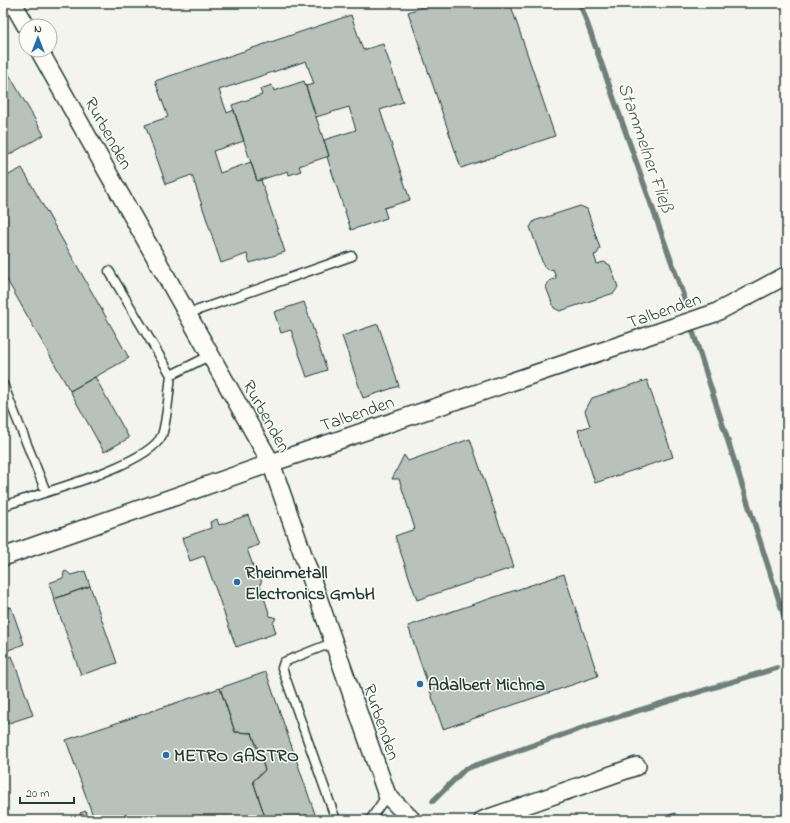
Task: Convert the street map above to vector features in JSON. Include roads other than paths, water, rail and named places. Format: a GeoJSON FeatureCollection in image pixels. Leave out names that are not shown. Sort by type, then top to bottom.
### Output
{"type":"FeatureCollection","features":[{"type":"Feature","properties":{"kind":"street"},"geometry":{"type":"LineString","coordinates":[[13,3],[21,18]]}},
{"type":"Feature","properties":{"kind":"street","name":"Rurbenden"},"geometry":{"type":"LineString","coordinates":[[43,58],[271,463],[387,795],[412,820]]}},
{"type":"Feature","properties":{"kind":"street","name":"Talbenden"},"geometry":{"type":"LineString","coordinates":[[3,557],[271,463],[715,314],[787,275]]}},
{"type":"Feature","properties":{"kind":"street"},"geometry":{"type":"LineString","coordinates":[[483,820],[637,766]]}},
{"type":"Feature","properties":{"kind":"lane"},"geometry":{"type":"LineString","coordinates":[[187,314],[352,256]]}},
{"type":"Feature","properties":{"kind":"lane"},"geometry":{"type":"LineString","coordinates":[[3,506],[100,474],[141,456],[153,448],[162,436],[172,375],[109,272]]}},
{"type":"Feature","properties":{"kind":"lane"},"geometry":{"type":"LineString","coordinates":[[172,375],[211,355]]}},
{"type":"Feature","properties":{"kind":"lane"},"geometry":{"type":"LineString","coordinates":[[3,384],[46,492]]}},
{"type":"Feature","properties":{"kind":"lane"},"geometry":{"type":"LineString","coordinates":[[334,642],[284,662],[282,668],[336,820]]}},
{"type":"Feature","properties":{"kind":"lane"},"geometry":{"type":"LineString","coordinates":[[370,820],[387,795]]}},
{"type":"Feature","properties":{"kind":"waterway","name":"Stammelner Fließ"},"geometry":{"type":"LineString","coordinates":[[580,3],[685,300]]}},
{"type":"Feature","properties":{"kind":"waterway","name":"Stammelner Fließ"},"geometry":{"type":"LineString","coordinates":[[693,332],[785,619]]}},
{"type":"Feature","properties":{"kind":"waterway"},"geometry":{"type":"LineString","coordinates":[[433,801],[465,769],[588,726],[777,668]]}},
{"type":"Feature","properties":{"kind":"place","name":"Rheinmetall Electronics GmbH"},"geometry":{"type":"Point","coordinates":[237,582]}},
{"type":"Feature","properties":{"kind":"place","name":"Adalbert Michna"},"geometry":{"type":"Point","coordinates":[420,684]}},
{"type":"Feature","properties":{"kind":"place","name":"METRO GASTRO"},"geometry":{"type":"Point","coordinates":[166,755]}}]}
